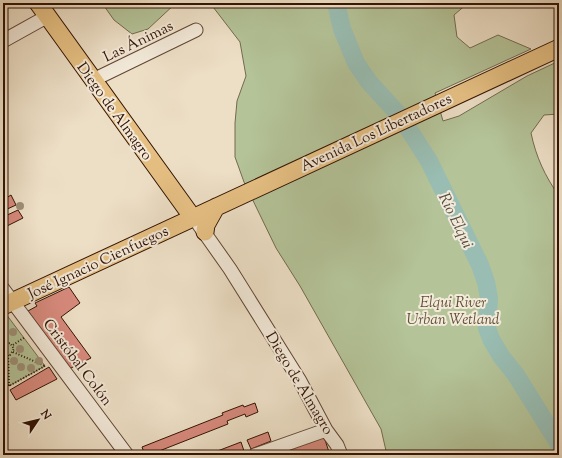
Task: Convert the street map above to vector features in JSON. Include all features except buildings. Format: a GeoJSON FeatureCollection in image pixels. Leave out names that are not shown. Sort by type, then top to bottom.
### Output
{"type":"FeatureCollection","features":[{"type":"Feature","properties":{"kind":"main road","name":"Diego de Almagro"},"geometry":{"type":"LineString","coordinates":[[43,10],[193,218]]}},
{"type":"Feature","properties":{"kind":"main road","name":"Avenida Los Libertadores"},"geometry":{"type":"LineString","coordinates":[[193,218],[240,194],[559,48]]}},
{"type":"Feature","properties":{"kind":"main road"},"geometry":{"type":"LineString","coordinates":[[180,201],[195,206],[216,207],[206,225],[205,232]]}},
{"type":"Feature","properties":{"kind":"main road","name":"José Ignacio Cienfuegos"},"geometry":{"type":"LineString","coordinates":[[6,299],[193,218]]}},
{"type":"Feature","properties":{"kind":"street"},"geometry":{"type":"LineString","coordinates":[[3,41],[43,10]]}},
{"type":"Feature","properties":{"kind":"street","name":"Las Ánimas"},"geometry":{"type":"LineString","coordinates":[[93,80],[196,30]]}},
{"type":"Feature","properties":{"kind":"street","name":"Diego de Almagro"},"geometry":{"type":"LineString","coordinates":[[193,218],[205,232],[296,374],[326,430],[337,445],[340,455]]}},
{"type":"Feature","properties":{"kind":"street","name":"Cristóbal Colón"},"geometry":{"type":"LineString","coordinates":[[6,299],[34,331],[50,363],[127,455]]}},
{"type":"Feature","properties":{"kind":"street"},"geometry":{"type":"LineString","coordinates":[[255,455],[326,430]]}},
{"type":"Feature","properties":{"kind":"path"},"geometry":{"type":"LineString","coordinates":[[6,299],[7,343]]}},
{"type":"Feature","properties":{"kind":"path"},"geometry":{"type":"LineString","coordinates":[[13,345],[34,331]]}},
{"type":"Feature","properties":{"kind":"path"},"geometry":{"type":"LineString","coordinates":[[3,345],[7,343],[13,345]]}},
{"type":"Feature","properties":{"kind":"path"},"geometry":{"type":"LineString","coordinates":[[13,345],[13,352]]}},
{"type":"Feature","properties":{"kind":"path"},"geometry":{"type":"LineString","coordinates":[[8,355],[13,352],[50,363]]}},
{"type":"Feature","properties":{"kind":"path"},"geometry":{"type":"LineString","coordinates":[[3,353],[8,355]]}},
{"type":"Feature","properties":{"kind":"path"},"geometry":{"type":"LineString","coordinates":[[8,355],[9,386]]}},
{"type":"Feature","properties":{"kind":"path"},"geometry":{"type":"LineString","coordinates":[[9,386],[50,363]]}},
{"type":"Feature","properties":{"kind":"path"},"geometry":{"type":"LineString","coordinates":[[3,377],[9,386]]}},
{"type":"Feature","properties":{"kind":"green space"},"geometry":{"type":"Polygon","coordinates":[[[102,3],[176,3],[148,29],[132,34],[114,20],[102,3]]]}},
{"type":"Feature","properties":{"kind":"green space","name":"Elqui River Urban Wetland"},"geometry":{"type":"Polygon","coordinates":[[[210,3],[468,3],[454,15],[457,37],[470,48],[498,35],[531,49],[435,93],[443,121],[459,116],[527,76],[559,61],[559,114],[544,115],[531,133],[542,166],[549,181],[559,196],[559,455],[387,455],[381,429],[300,286],[276,248],[244,182],[235,157],[235,123],[237,101],[246,76],[240,42],[210,3]]]}},
{"type":"Feature","properties":{"kind":"green space"},"geometry":{"type":"Polygon","coordinates":[[[6,314],[45,366],[9,386],[3,377],[3,316],[6,314]]]}},
{"type":"Feature","properties":{"kind":"waterway","name":"Río Elqui"},"geometry":{"type":"LineString","coordinates":[[336,3],[342,29],[356,63],[369,82],[401,117],[429,161],[480,265],[486,282],[489,298],[487,328],[491,339],[501,356],[516,375],[559,444]]}}]}
